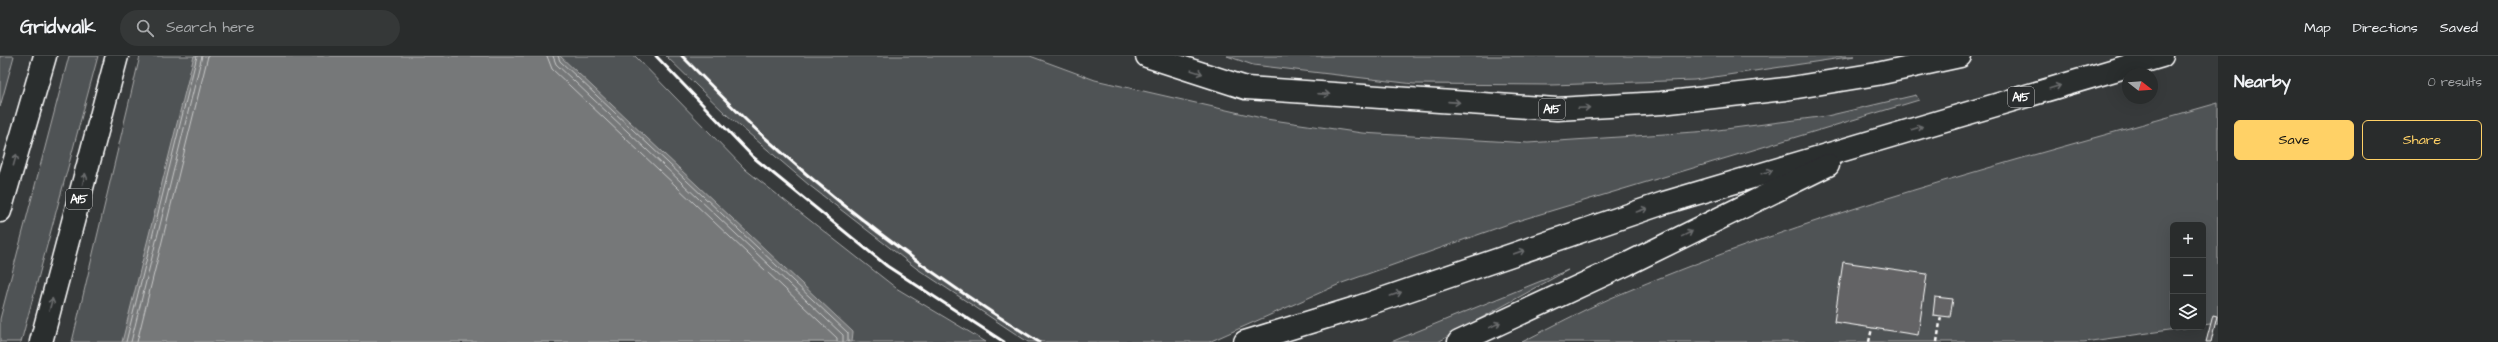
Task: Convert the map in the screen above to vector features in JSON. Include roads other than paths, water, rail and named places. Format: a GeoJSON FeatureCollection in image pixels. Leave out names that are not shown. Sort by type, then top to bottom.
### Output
{"type":"FeatureCollection","features":[{"type":"Feature","properties":{"kind":"highway"},"geometry":{"type":"LineString","coordinates":[[0,211],[45,56]]}},
{"type":"Feature","properties":{"kind":"highway","name":"A15"},"geometry":{"type":"LineString","coordinates":[[41,342],[117,56]]}},
{"type":"Feature","properties":{"kind":"highway","name":"A15"},"geometry":{"type":"LineString","coordinates":[[1147,56],[1246,88],[1557,109],[1661,103],[1785,89],[1877,74],[1960,56]]}},
{"type":"Feature","properties":{"kind":"highway","name":"A15"},"geometry":{"type":"LineString","coordinates":[[1245,342],[1359,307],[1664,203],[2162,56]]}},
{"type":"Feature","properties":{"kind":"highway","name":"A15"},"geometry":{"type":"LineString","coordinates":[[1460,342],[1627,264],[1880,140]]}},
{"type":"Feature","properties":{"kind":"highway","name":"A15"},"geometry":{"type":"LineString","coordinates":[[1288,342],[1359,307]]}},
{"type":"Feature","properties":{"kind":"water"},"geometry":{"type":"Polygon","coordinates":[[[194,56],[560,56],[853,332],[852,342],[122,342],[194,56]]]}},
{"type":"Feature","properties":{"kind":"railway"},"geometry":{"type":"LineString","coordinates":[[656,56],[753,157],[887,266],[1004,342]]}},
{"type":"Feature","properties":{"kind":"railway"},"geometry":{"type":"LineString","coordinates":[[682,56],[759,133],[834,197],[934,273],[1039,342]]}}]}
